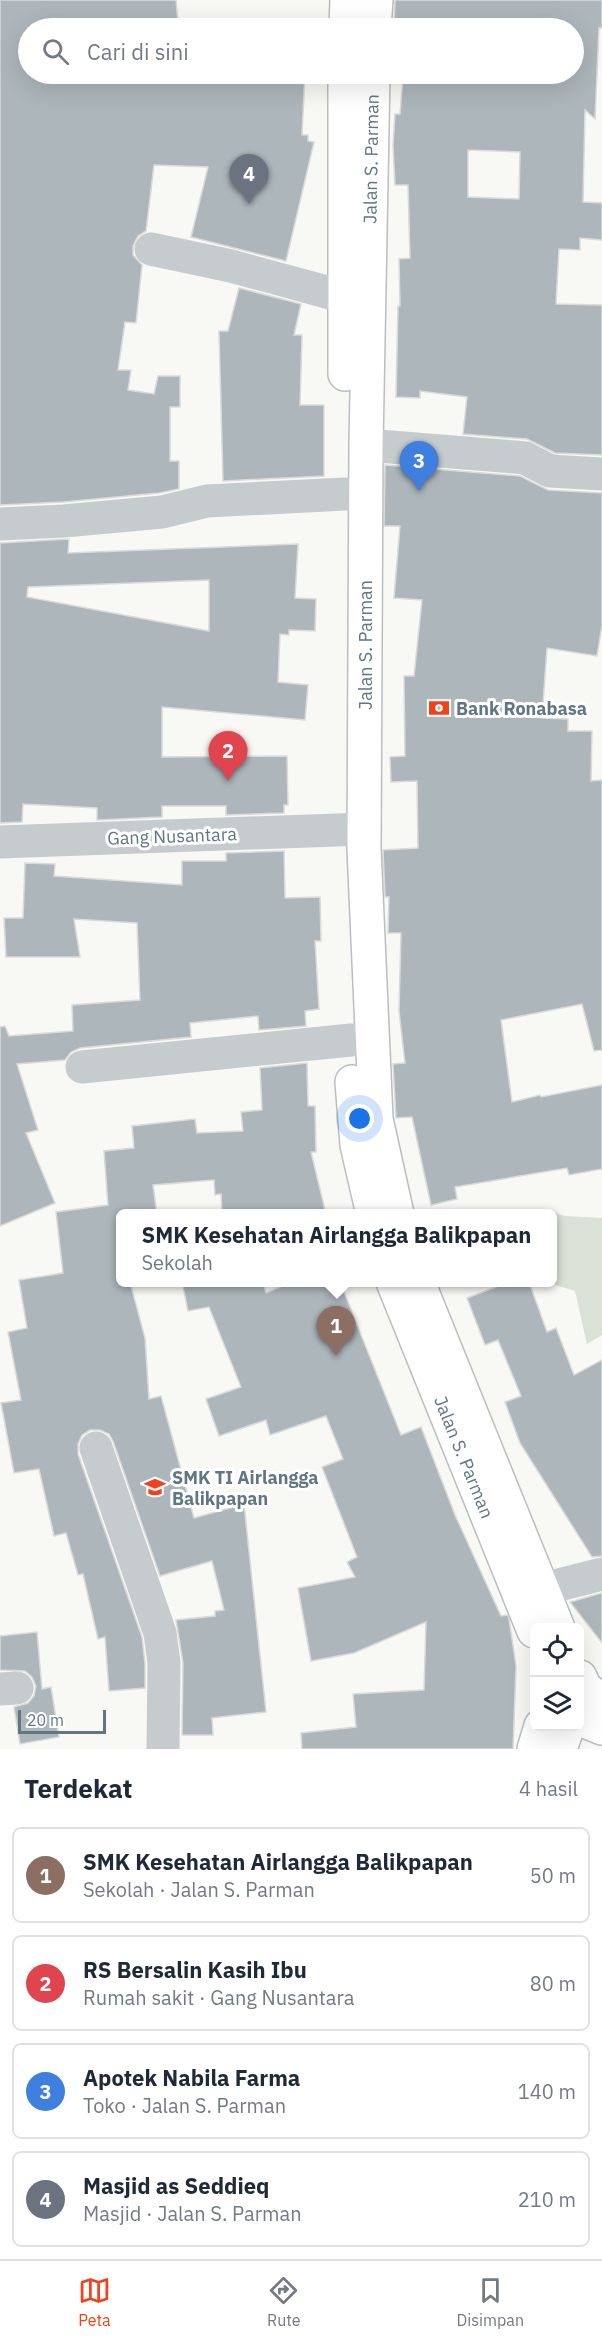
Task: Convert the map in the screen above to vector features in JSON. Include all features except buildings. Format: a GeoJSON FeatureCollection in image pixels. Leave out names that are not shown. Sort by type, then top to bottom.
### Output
{"type":"FeatureCollection","features":[{"type":"Feature","properties":{"kind":"main road"},"geometry":{"type":"LineString","coordinates":[[346,18],[347,0]]}},
{"type":"Feature","properties":{"kind":"main road"},"geometry":{"type":"LineString","coordinates":[[374,18],[375,0]]}},
{"type":"Feature","properties":{"kind":"main road","name":"Jalan S. Parman"},"geometry":{"type":"LineString","coordinates":[[345,84],[345,494],[354,829],[376,1119],[396,1209]]}},
{"type":"Feature","properties":{"kind":"main road","name":"Jalan S. Parman"},"geometry":{"type":"LineString","coordinates":[[372,1209],[354,1125],[351,1040],[354,829],[366,445],[373,84]]}},
{"type":"Feature","properties":{"kind":"main road","name":"Jalan S. Parman"},"geometry":{"type":"LineString","coordinates":[[395,1287],[531,1623]]}},
{"type":"Feature","properties":{"kind":"main road","name":"Jalan S. Parman"},"geometry":{"type":"LineString","coordinates":[[420,1287],[556,1623]]}},
{"type":"Feature","properties":{"kind":"main road"},"geometry":{"type":"LineString","coordinates":[[585,1697],[602,1728]]}},
{"type":"Feature","properties":{"kind":"main road"},"geometry":{"type":"LineString","coordinates":[[534,1749],[540,1731]]}},
{"type":"Feature","properties":{"kind":"main road"},"geometry":{"type":"LineString","coordinates":[[560,1749],[566,1731]]}},
{"type":"Feature","properties":{"kind":"street"},"geometry":{"type":"LineString","coordinates":[[151,249],[231,266],[345,297]]}},
{"type":"Feature","properties":{"kind":"street"},"geometry":{"type":"LineString","coordinates":[[366,445],[525,458],[554,472],[602,474]]}},
{"type":"Feature","properties":{"kind":"street"},"geometry":{"type":"LineString","coordinates":[[0,524],[162,512],[207,501],[345,494]]}},
{"type":"Feature","properties":{"kind":"street","name":"Gang Nusantara"},"geometry":{"type":"LineString","coordinates":[[0,842],[354,829]]}},
{"type":"Feature","properties":{"kind":"street"},"geometry":{"type":"LineString","coordinates":[[82,1067],[351,1040]]}},
{"type":"Feature","properties":{"kind":"street"},"geometry":{"type":"LineString","coordinates":[[96,1448],[160,1633],[164,1663],[163,1749]]}},
{"type":"Feature","properties":{"kind":"street"},"geometry":{"type":"LineString","coordinates":[[543,1588],[602,1574]]}},
{"type":"Feature","properties":{"kind":"shaded area"},"geometry":{"type":"Polygon","coordinates":[[[557,1214],[602,1218],[602,1335],[587,1344],[575,1291],[557,1286],[557,1214]]]}},
{"type":"Feature","properties":{"kind":"place","name":"Masjid as Seddieq"},"geometry":{"type":"Point","coordinates":[249,204]}},
{"type":"Feature","properties":{"kind":"place","name":"Apotek Nabila Farma"},"geometry":{"type":"Point","coordinates":[419,491]}},
{"type":"Feature","properties":{"kind":"place","name":"Bank Ronabasa"},"geometry":{"type":"Point","coordinates":[439,708]}},
{"type":"Feature","properties":{"kind":"place","name":"RS Bersalin Kasih Ibu"},"geometry":{"type":"Point","coordinates":[228,781]}},
{"type":"Feature","properties":{"kind":"place","name":"SMK Kesehatan Airlangga Balikpapan"},"geometry":{"type":"Point","coordinates":[336,1356]}},
{"type":"Feature","properties":{"kind":"place","name":"SMK TI Airlangga Balikpapan"},"geometry":{"type":"Point","coordinates":[155,1487]}}]}
